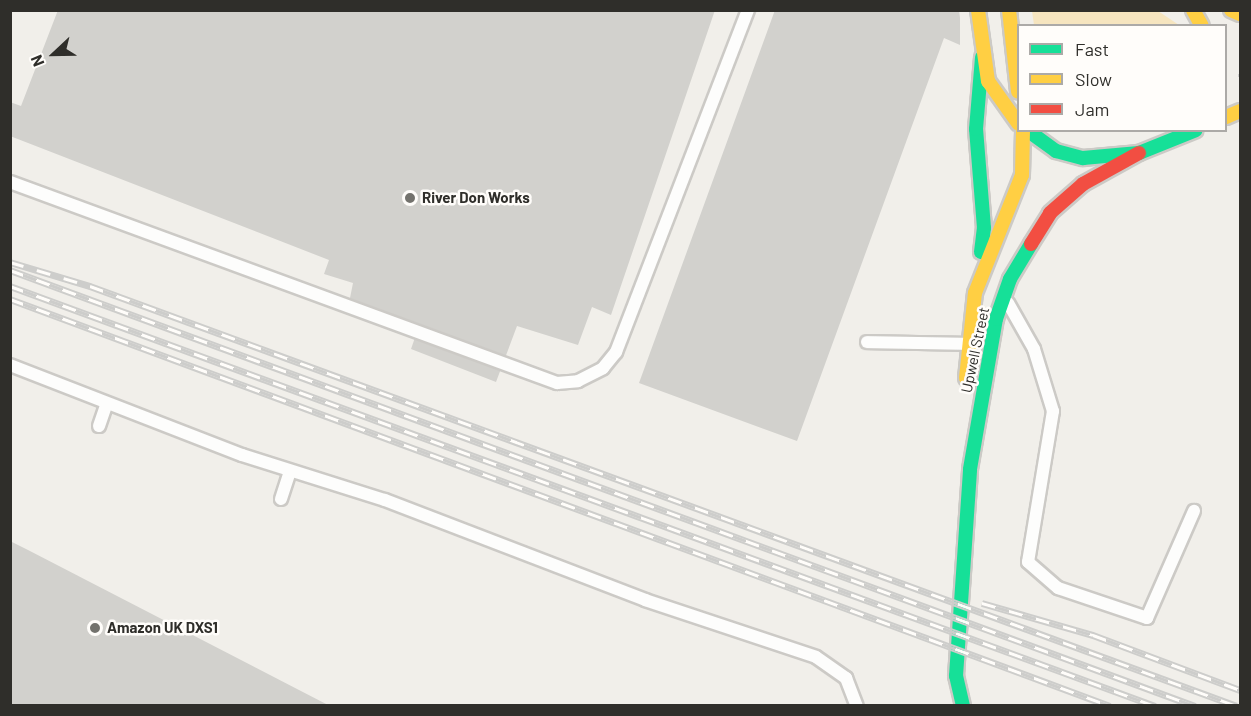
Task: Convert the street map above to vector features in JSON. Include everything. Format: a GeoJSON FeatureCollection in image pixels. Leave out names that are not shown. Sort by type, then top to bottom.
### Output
{"type":"FeatureCollection","features":[{"type":"Feature","properties":{"kind":"main road"},"geometry":{"type":"LineString","coordinates":[[975,292],[984,228],[976,129],[982,57],[978,10]]}},
{"type":"Feature","properties":{"kind":"main road"},"geometry":{"type":"LineString","coordinates":[[1009,10],[1017,83]]}},
{"type":"Feature","properties":{"kind":"main road"},"geometry":{"type":"LineString","coordinates":[[1011,30],[1018,10]]}},
{"type":"Feature","properties":{"kind":"main road"},"geometry":{"type":"LineString","coordinates":[[1193,10],[1201,24]]}},
{"type":"Feature","properties":{"kind":"main road"},"geometry":{"type":"LineString","coordinates":[[1231,10],[1240,14]]}},
{"type":"Feature","properties":{"kind":"main road"},"geometry":{"type":"LineString","coordinates":[[982,57],[993,91],[1017,122]]}},
{"type":"Feature","properties":{"kind":"main road","name":"Upwell Street"},"geometry":{"type":"LineString","coordinates":[[970,469],[966,401],[975,292],[1022,174],[1025,132]]}},
{"type":"Feature","properties":{"kind":"main road"},"geometry":{"type":"LineString","coordinates":[[1028,132],[1070,157],[1139,153],[1192,132]]}},
{"type":"Feature","properties":{"kind":"main road","name":"Upwell Street"},"geometry":{"type":"LineString","coordinates":[[963,705],[956,676],[970,469],[991,344],[1004,297],[1010,279],[1050,213],[1083,184],[1139,153]]}},
{"type":"Feature","properties":{"kind":"lane"},"geometry":{"type":"LineString","coordinates":[[10,182],[557,383],[578,381],[603,368],[616,352],[748,10]]}},
{"type":"Feature","properties":{"kind":"lane"},"geometry":{"type":"LineString","coordinates":[[1004,297],[1034,349],[1053,411],[1028,562],[1058,588],[1147,618],[1194,511]]}},
{"type":"Feature","properties":{"kind":"lane"},"geometry":{"type":"LineString","coordinates":[[867,342],[991,344]]}},
{"type":"Feature","properties":{"kind":"lane"},"geometry":{"type":"LineString","coordinates":[[10,365],[290,471],[385,500],[645,600],[816,657],[846,678],[858,705]]}},
{"type":"Feature","properties":{"kind":"lane"},"geometry":{"type":"LineString","coordinates":[[99,426],[107,403]]}},
{"type":"Feature","properties":{"kind":"lane"},"geometry":{"type":"LineString","coordinates":[[281,499],[290,471]]}},
{"type":"Feature","properties":{"kind":"shaded area"},"geometry":{"type":"Polygon","coordinates":[[[1032,11],[1158,11],[1178,24],[1034,24],[1032,11]]]}},
{"type":"Feature","properties":{"kind":"building","name":"River Don Works"},"geometry":{"type":"Polygon","coordinates":[[[58,10],[715,10],[611,315],[592,307],[578,345],[517,326],[496,382],[411,349],[419,326],[349,303],[353,283],[324,274],[329,260],[10,136],[10,102],[21,106],[58,10]]]}},
{"type":"Feature","properties":{"kind":"building"},"geometry":{"type":"Polygon","coordinates":[[[775,10],[959,10],[960,18],[960,45],[944,38],[797,441],[639,383],[775,10]]]}},
{"type":"Feature","properties":{"kind":"building","name":"Amazon UK DXS1"},"geometry":{"type":"Polygon","coordinates":[[[10,541],[28,550],[330,706],[10,706],[10,541]]]}},
{"type":"Feature","properties":{"kind":"railway"},"geometry":{"type":"LineString","coordinates":[[10,262],[90,286],[1237,706]]}},
{"type":"Feature","properties":{"kind":"railway"},"geometry":{"type":"LineString","coordinates":[[10,270],[1195,706]]}},
{"type":"Feature","properties":{"kind":"railway"},"geometry":{"type":"LineString","coordinates":[[10,286],[1155,706]]}},
{"type":"Feature","properties":{"kind":"railway"},"geometry":{"type":"LineString","coordinates":[[10,299],[1110,706]]}},
{"type":"Feature","properties":{"kind":"railway"},"geometry":{"type":"LineString","coordinates":[[982,603],[1093,635],[1240,690]]}},
{"type":"Feature","properties":{"kind":"traffic: fast"},"geometry":{"type":"LineString","coordinates":[[981,252],[984,228],[976,129],[982,57]]}},
{"type":"Feature","properties":{"kind":"traffic: fast"},"geometry":{"type":"LineString","coordinates":[[1030,132],[1056,151],[1083,158],[1139,153],[1191,132]]}},
{"type":"Feature","properties":{"kind":"traffic: fast"},"geometry":{"type":"LineString","coordinates":[[963,706],[956,676],[970,469],[996,319],[1010,279],[1031,244]]}},
{"type":"Feature","properties":{"kind":"traffic: slow"},"geometry":{"type":"LineString","coordinates":[[978,10],[988,81],[1017,122]]}},
{"type":"Feature","properties":{"kind":"traffic: slow"},"geometry":{"type":"LineString","coordinates":[[1009,10],[1017,83]]}},
{"type":"Feature","properties":{"kind":"traffic: slow"},"geometry":{"type":"LineString","coordinates":[[1193,10],[1201,24]]}},
{"type":"Feature","properties":{"kind":"traffic: slow"},"geometry":{"type":"LineString","coordinates":[[1231,10],[1240,14]]}},
{"type":"Feature","properties":{"kind":"traffic: slow"},"geometry":{"type":"LineString","coordinates":[[1227,117],[1240,111]]}},
{"type":"Feature","properties":{"kind":"traffic: slow"},"geometry":{"type":"LineString","coordinates":[[966,378],[975,293],[1022,175],[1023,132]]}},
{"type":"Feature","properties":{"kind":"traffic: jam"},"geometry":{"type":"LineString","coordinates":[[1031,244],[1050,213],[1083,184],[1139,153]]}},
{"type":"Feature","properties":{"kind":"place","name":"River Don Works"},"geometry":{"type":"Point","coordinates":[410,198]}},
{"type":"Feature","properties":{"kind":"place","name":"Amazon UK DXS1"},"geometry":{"type":"Point","coordinates":[95,628]}}]}
